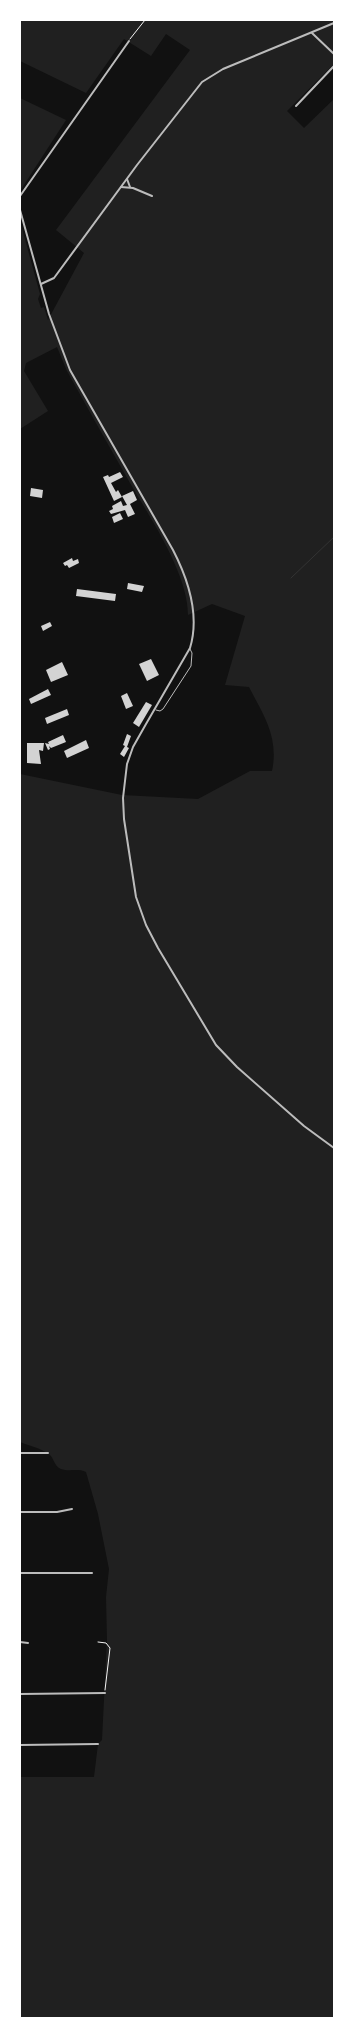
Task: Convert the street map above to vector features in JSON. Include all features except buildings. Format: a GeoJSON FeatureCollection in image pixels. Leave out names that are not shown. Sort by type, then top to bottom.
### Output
{"type":"FeatureCollection","features":[{"type":"Feature","properties":{"kind":"street"},"geometry":{"type":"LineString","coordinates":[[41,284],[54,278],[194,90],[202,82],[229,66],[334,23]]}},
{"type":"Feature","properties":{"kind":"street"},"geometry":{"type":"LineString","coordinates":[[312,33],[334,54]]}},
{"type":"Feature","properties":{"kind":"street"},"geometry":{"type":"LineString","coordinates":[[20,196],[109,72],[129,41]]}},
{"type":"Feature","properties":{"kind":"street"},"geometry":{"type":"LineString","coordinates":[[296,106],[334,66]]}},
{"type":"Feature","properties":{"kind":"street"},"geometry":{"type":"LineString","coordinates":[[127,179],[130,187]]}},
{"type":"Feature","properties":{"kind":"street"},"geometry":{"type":"LineString","coordinates":[[121,187],[130,187],[152,196]]}},
{"type":"Feature","properties":{"kind":"street"},"geometry":{"type":"LineString","coordinates":[[20,210],[51,321],[70,370],[152,511],[186,576],[193,611],[190,648],[133,747],[127,764],[123,798],[124,819],[136,897],[146,925],[209,1035],[237,1067],[304,1126],[334,1148]]}},
{"type":"Feature","properties":{"kind":"street"},"geometry":{"type":"LineString","coordinates":[[20,1453],[48,1453]]}},
{"type":"Feature","properties":{"kind":"street"},"geometry":{"type":"LineString","coordinates":[[20,1512],[63,1512],[72,1509]]}},
{"type":"Feature","properties":{"kind":"street"},"geometry":{"type":"LineString","coordinates":[[20,1573],[92,1572]]}},
{"type":"Feature","properties":{"kind":"street"},"geometry":{"type":"LineString","coordinates":[[20,1642],[28,1642]]}},
{"type":"Feature","properties":{"kind":"street"},"geometry":{"type":"LineString","coordinates":[[20,1694],[105,1693]]}},
{"type":"Feature","properties":{"kind":"street"},"geometry":{"type":"LineString","coordinates":[[20,1745],[98,1744]]}},
{"type":"Feature","properties":{"kind":"lane"},"geometry":{"type":"LineString","coordinates":[[155,709],[160,711],[163,709],[191,666],[192,653],[190,648]]}},
{"type":"Feature","properties":{"kind":"path"},"geometry":{"type":"LineString","coordinates":[[129,41],[145,20]]}},
{"type":"Feature","properties":{"kind":"path"},"geometry":{"type":"LineString","coordinates":[[98,1642],[106,1643],[110,1648],[105,1693]]}},
{"type":"Feature","properties":{"kind":"shaded area"},"geometry":{"type":"Polygon","coordinates":[[[20,20],[334,20],[334,64],[287,111],[304,128],[334,99],[334,2018],[20,2018],[20,1777],[94,1777],[98,1744],[102,1740],[107,1640],[106,1597],[109,1569],[98,1514],[86,1472],[80,1470],[61,1469],[57,1466],[49,1454],[20,1442],[20,774],[122,795],[198,799],[250,771],[272,771],[274,759],[272,737],[269,727],[249,687],[225,685],[245,616],[212,604],[188,615],[182,582],[167,547],[67,371],[57,347],[26,363],[24,371],[48,411],[20,429],[20,221],[40,294],[38,299],[41,308],[44,307],[48,320],[84,253],[56,230],[190,50],[166,34],[151,56],[124,39],[86,93],[20,61],[20,20]]]}},
{"type":"Feature","properties":{"kind":"shaded area"},"geometry":{"type":"Polygon","coordinates":[[[20,98],[66,120],[20,191],[20,98]]]}},
{"type":"Feature","properties":{"kind":"waterway"},"geometry":{"type":"LineString","coordinates":[[291,578],[334,537]]}}]}
